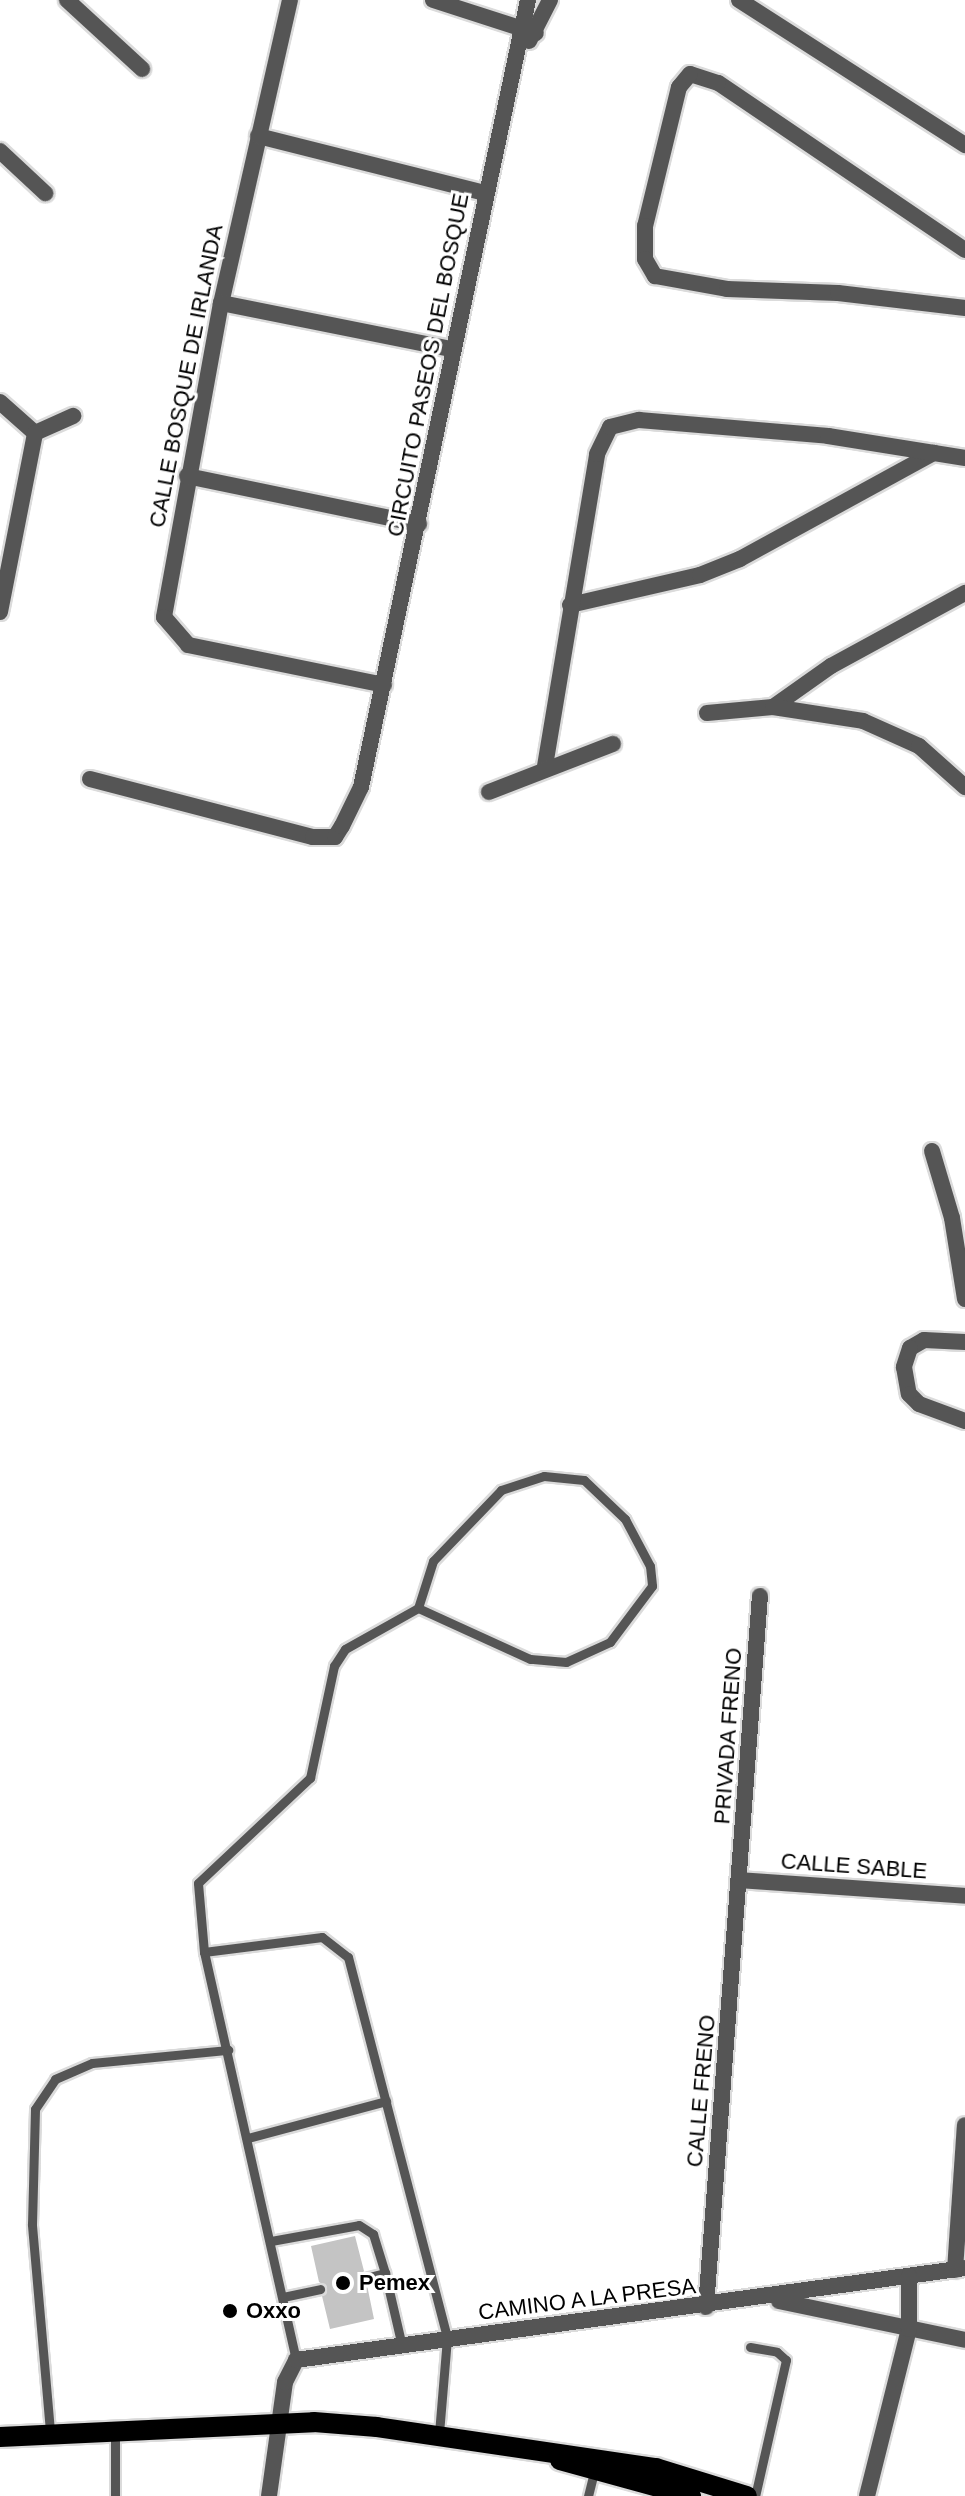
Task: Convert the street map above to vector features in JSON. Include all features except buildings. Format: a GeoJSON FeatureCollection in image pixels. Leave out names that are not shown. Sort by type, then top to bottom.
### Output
{"type":"FeatureCollection","features":[{"type":"Feature","properties":{"kind":"main road"},"geometry":{"type":"LineString","coordinates":[[0,2437],[115,2428],[439,2434],[596,2466],[691,2496]]}},
{"type":"Feature","properties":{"kind":"main road"},"geometry":{"type":"LineString","coordinates":[[646,2483],[719,2482],[747,2496]]}},
{"type":"Feature","properties":{"kind":"street"},"geometry":{"type":"LineString","coordinates":[[67,0],[142,69]]}},
{"type":"Feature","properties":{"kind":"street","name":"CALLE BOSQUE DE IRLANDA"},"geometry":{"type":"LineString","coordinates":[[290,0],[221,303],[187,476],[164,601],[167,626],[188,645],[384,685]]}},
{"type":"Feature","properties":{"kind":"street"},"geometry":{"type":"LineString","coordinates":[[433,0],[528,31]]}},
{"type":"Feature","properties":{"kind":"street","name":"CIRCUITO PASEOS DEL BOSQUE"},"geometry":{"type":"LineString","coordinates":[[528,0],[528,31]]}},
{"type":"Feature","properties":{"kind":"street","name":"CIRCUITO PASEOS DEL BOSQUE"},"geometry":{"type":"LineString","coordinates":[[90,779],[313,837],[335,837],[361,787],[419,524],[485,193],[518,54],[528,31],[550,0]]}},
{"type":"Feature","properties":{"kind":"street"},"geometry":{"type":"LineString","coordinates":[[739,0],[965,145]]}},
{"type":"Feature","properties":{"kind":"street"},"geometry":{"type":"LineString","coordinates":[[965,250],[718,83],[690,74],[679,87],[644,236],[645,259],[655,276],[737,291],[838,293],[965,308]]}},
{"type":"Feature","properties":{"kind":"street"},"geometry":{"type":"LineString","coordinates":[[258,136],[485,193]]}},
{"type":"Feature","properties":{"kind":"street"},"geometry":{"type":"LineString","coordinates":[[0,151],[45,193]]}},
{"type":"Feature","properties":{"kind":"street"},"geometry":{"type":"LineString","coordinates":[[221,303],[452,349]]}},
{"type":"Feature","properties":{"kind":"street"},"geometry":{"type":"LineString","coordinates":[[0,402],[35,433]]}},
{"type":"Feature","properties":{"kind":"street"},"geometry":{"type":"LineString","coordinates":[[35,433],[73,416]]}},
{"type":"Feature","properties":{"kind":"street"},"geometry":{"type":"LineString","coordinates":[[545,766],[570,605],[597,454],[603,436],[624,421],[851,438],[965,458]]}},
{"type":"Feature","properties":{"kind":"street"},"geometry":{"type":"LineString","coordinates":[[0,612],[35,433]]}},
{"type":"Feature","properties":{"kind":"street"},"geometry":{"type":"LineString","coordinates":[[570,605],[700,575],[740,559],[934,453]]}},
{"type":"Feature","properties":{"kind":"street"},"geometry":{"type":"LineString","coordinates":[[187,476],[419,524]]}},
{"type":"Feature","properties":{"kind":"street"},"geometry":{"type":"LineString","coordinates":[[773,707],[831,666],[965,593]]}},
{"type":"Feature","properties":{"kind":"street"},"geometry":{"type":"LineString","coordinates":[[707,713],[773,707],[863,721],[919,746],[965,787]]}},
{"type":"Feature","properties":{"kind":"street"},"geometry":{"type":"LineString","coordinates":[[489,792],[545,766],[613,744]]}},
{"type":"Feature","properties":{"kind":"street"},"geometry":{"type":"LineString","coordinates":[[932,1151],[952,1218],[965,1299]]}},
{"type":"Feature","properties":{"kind":"street"},"geometry":{"type":"LineString","coordinates":[[965,1342],[924,1340],[910,1348],[904,1367],[909,1394],[919,1404],[965,1421]]}},
{"type":"Feature","properties":{"kind":"street","name":"PRIVADA FRENO"},"geometry":{"type":"LineString","coordinates":[[739,1880],[760,1596]]}},
{"type":"Feature","properties":{"kind":"street","name":"CALLE SABLE"},"geometry":{"type":"LineString","coordinates":[[739,1880],[965,1896]]}},
{"type":"Feature","properties":{"kind":"street","name":"CALLE FRENO"},"geometry":{"type":"LineString","coordinates":[[706,2307],[739,1880]]}},
{"type":"Feature","properties":{"kind":"street"},"geometry":{"type":"LineString","coordinates":[[960,2269],[965,2125]]}},
{"type":"Feature","properties":{"kind":"street","name":"CAMINO A LA PRESA"},"geometry":{"type":"LineString","coordinates":[[296,2360],[401,2342],[706,2307],[960,2269]]}},
{"type":"Feature","properties":{"kind":"street"},"geometry":{"type":"LineString","coordinates":[[867,2496],[909,2329],[909,2276]]}},
{"type":"Feature","properties":{"kind":"street"},"geometry":{"type":"LineString","coordinates":[[767,2299],[965,2340]]}},
{"type":"Feature","properties":{"kind":"street"},"geometry":{"type":"LineString","coordinates":[[269,2496],[278,2431],[296,2360]]}},
{"type":"Feature","properties":{"kind":"lane"},"geometry":{"type":"LineString","coordinates":[[296,2360],[204,1952],[198,1883],[211,1865],[310,1778],[334,1666],[345,1649],[418,1608],[433,1561],[501,1490],[544,1476],[584,1480],[599,1489],[637,1536],[650,1566],[652,1586],[610,1642],[566,1662],[530,1659],[418,1608]]}},
{"type":"Feature","properties":{"kind":"lane"},"geometry":{"type":"LineString","coordinates":[[204,1952],[322,1937],[342,1948],[355,1972],[447,2338],[439,2434]]}},
{"type":"Feature","properties":{"kind":"lane"},"geometry":{"type":"LineString","coordinates":[[50,2431],[32,2224],[35,2109],[55,2079],[92,2063],[228,2050]]}},
{"type":"Feature","properties":{"kind":"lane"},"geometry":{"type":"LineString","coordinates":[[248,2138],[386,2101]]}},
{"type":"Feature","properties":{"kind":"lane"},"geometry":{"type":"LineString","coordinates":[[271,2241],[359,2225],[373,2234],[401,2342]]}},
{"type":"Feature","properties":{"kind":"lane"},"geometry":{"type":"LineString","coordinates":[[365,2278],[385,2273]]}},
{"type":"Feature","properties":{"kind":"lane"},"geometry":{"type":"LineString","coordinates":[[283,2297],[320,2289]]}},
{"type":"Feature","properties":{"kind":"lane"},"geometry":{"type":"LineString","coordinates":[[750,2347],[786,2360],[755,2496]]}},
{"type":"Feature","properties":{"kind":"lane"},"geometry":{"type":"LineString","coordinates":[[115,2428],[115,2496]]}},
{"type":"Feature","properties":{"kind":"lane"},"geometry":{"type":"LineString","coordinates":[[588,2496],[596,2466]]}},
{"type":"Feature","properties":{"kind":"place","name":"Pemex"},"geometry":{"type":"Point","coordinates":[343,2283]}},
{"type":"Feature","properties":{"kind":"place","name":"Oxxo"},"geometry":{"type":"Point","coordinates":[230,2311]}}]}
